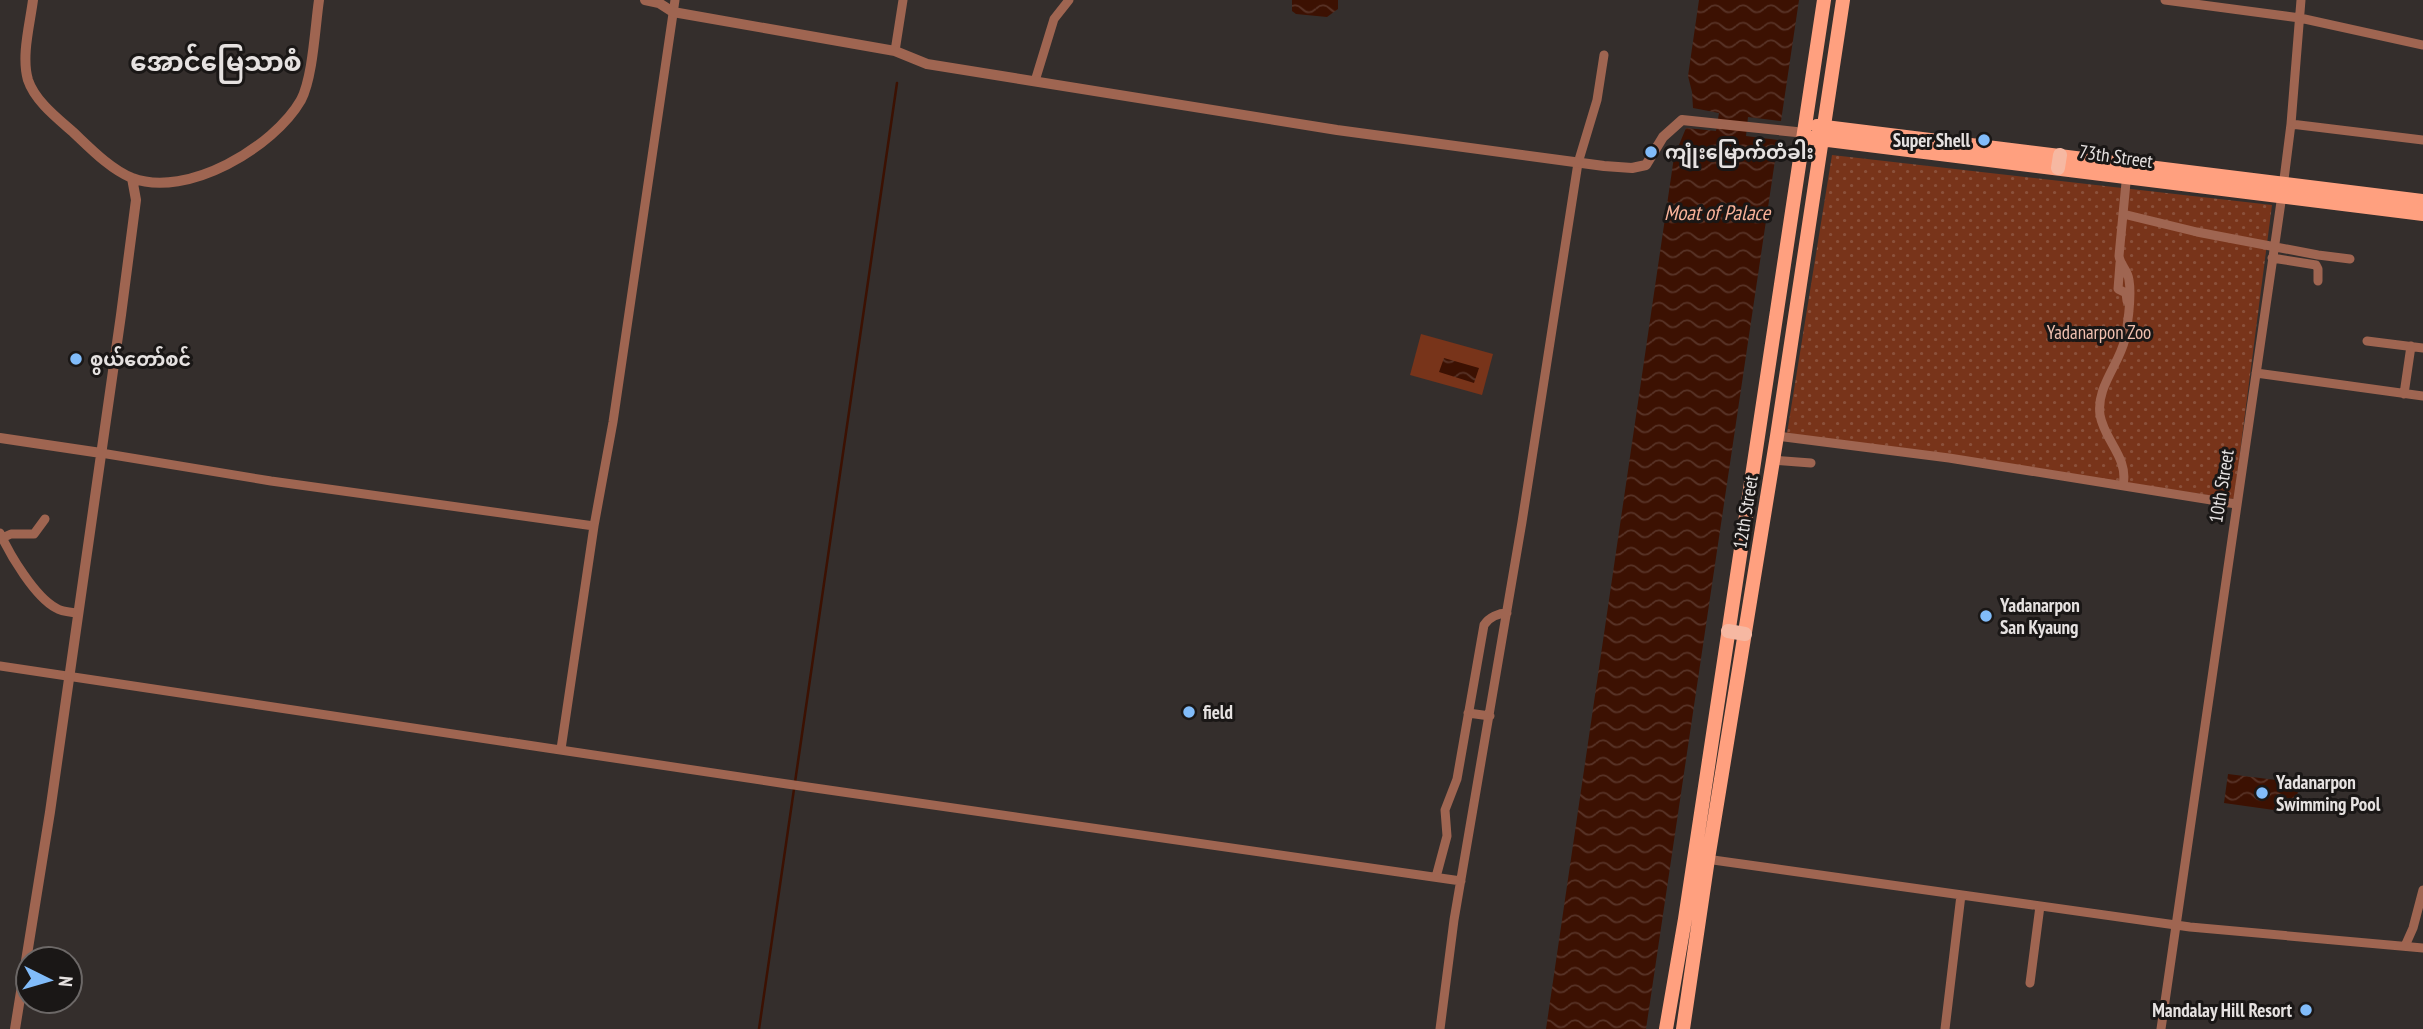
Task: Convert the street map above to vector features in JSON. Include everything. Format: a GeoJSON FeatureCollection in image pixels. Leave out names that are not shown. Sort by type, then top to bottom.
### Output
{"type":"FeatureCollection","features":[{"type":"Feature","properties":{"kind":"highway"},"geometry":{"type":"LineString","coordinates":[[1728,631],[1745,634]]}},
{"type":"Feature","properties":{"kind":"main road","name":"12th Street"},"geometry":{"type":"LineString","coordinates":[[1683,1029],[1728,631],[1824,0]]}},
{"type":"Feature","properties":{"kind":"main road","name":"12th Street"},"geometry":{"type":"LineString","coordinates":[[1666,1029],[1745,634],[1843,0]]}},
{"type":"Feature","properties":{"kind":"main road","name":"73th Street"},"geometry":{"type":"LineString","coordinates":[[1802,131],[2282,189],[2423,201]]}},
{"type":"Feature","properties":{"kind":"main road","name":"73th Street"},"geometry":{"type":"LineString","coordinates":[[2282,189],[2423,214]]}},
{"type":"Feature","properties":{"kind":"street"},"geometry":{"type":"LineString","coordinates":[[33,0],[26,67],[28,81],[36,96],[95,152],[132,178],[155,183],[193,178],[226,164],[261,144],[280,127],[302,98],[307,84],[319,0]]}},
{"type":"Feature","properties":{"kind":"street"},"geometry":{"type":"LineString","coordinates":[[646,0],[895,51],[927,64],[1337,130],[1578,163],[1632,168],[1646,166],[1669,130],[1685,120],[1802,131]]}},
{"type":"Feature","properties":{"kind":"street"},"geometry":{"type":"LineString","coordinates":[[895,51],[903,0]]}},
{"type":"Feature","properties":{"kind":"street"},"geometry":{"type":"LineString","coordinates":[[1035,81],[1054,19],[1069,0]]}},
{"type":"Feature","properties":{"kind":"street"},"geometry":{"type":"LineString","coordinates":[[2165,0],[2300,18],[2423,46]]}},
{"type":"Feature","properties":{"kind":"street","name":"10th Street"},"geometry":{"type":"LineString","coordinates":[[2161,1029],[2282,189],[2301,0]]}},
{"type":"Feature","properties":{"kind":"street"},"geometry":{"type":"LineString","coordinates":[[561,749],[594,526],[613,422],[674,6]]}},
{"type":"Feature","properties":{"kind":"street"},"geometry":{"type":"LineString","coordinates":[[1440,1029],[1461,881],[1507,613],[1578,163],[1597,100],[1604,55]]}},
{"type":"Feature","properties":{"kind":"street"},"geometry":{"type":"LineString","coordinates":[[2290,128],[2423,140]]}},
{"type":"Feature","properties":{"kind":"street"},"geometry":{"type":"LineString","coordinates":[[2123,485],[2121,460],[2103,425],[2100,404],[2105,384],[2125,338],[2130,281],[2120,262],[2127,171]]}},
{"type":"Feature","properties":{"kind":"street"},"geometry":{"type":"LineString","coordinates":[[15,1029],[50,812],[136,200],[132,178]]}},
{"type":"Feature","properties":{"kind":"street"},"geometry":{"type":"LineString","coordinates":[[136,200],[155,183]]}},
{"type":"Feature","properties":{"kind":"street"},"geometry":{"type":"LineString","coordinates":[[2123,214],[2171,227],[2318,255],[2350,258]]}},
{"type":"Feature","properties":{"kind":"street"},"geometry":{"type":"LineString","coordinates":[[2272,257],[2316,265],[2318,281]]}},
{"type":"Feature","properties":{"kind":"street"},"geometry":{"type":"LineString","coordinates":[[2367,341],[2423,348]]}},
{"type":"Feature","properties":{"kind":"street"},"geometry":{"type":"LineString","coordinates":[[2404,394],[2411,346]]}},
{"type":"Feature","properties":{"kind":"street"},"geometry":{"type":"LineString","coordinates":[[2256,373],[2423,396]]}},
{"type":"Feature","properties":{"kind":"street"},"geometry":{"type":"LineString","coordinates":[[1777,436],[1948,458],[2236,504]]}},
{"type":"Feature","properties":{"kind":"street"},"geometry":{"type":"LineString","coordinates":[[0,438],[271,481],[594,526]]}},
{"type":"Feature","properties":{"kind":"street"},"geometry":{"type":"LineString","coordinates":[[1773,460],[1811,463]]}},
{"type":"Feature","properties":{"kind":"street"},"geometry":{"type":"LineString","coordinates":[[45,519],[34,534],[1,535],[36,590],[53,607],[78,613]]}},
{"type":"Feature","properties":{"kind":"street"},"geometry":{"type":"LineString","coordinates":[[1436,877],[1447,836],[1445,810],[1457,779],[1484,625],[1490,618],[1507,613]]}},
{"type":"Feature","properties":{"kind":"street"},"geometry":{"type":"LineString","coordinates":[[0,666],[791,785],[1461,881]]}},
{"type":"Feature","properties":{"kind":"street"},"geometry":{"type":"LineString","coordinates":[[1468,713],[1490,716]]}},
{"type":"Feature","properties":{"kind":"street"},"geometry":{"type":"LineString","coordinates":[[1701,858],[2178,925],[2423,948]]}},
{"type":"Feature","properties":{"kind":"street"},"geometry":{"type":"LineString","coordinates":[[2405,946],[2413,928],[2423,890]]}},
{"type":"Feature","properties":{"kind":"street"},"geometry":{"type":"LineString","coordinates":[[1945,1029],[1961,895]]}},
{"type":"Feature","properties":{"kind":"street"},"geometry":{"type":"LineString","coordinates":[[2030,983],[2040,906]]}},
{"type":"Feature","properties":{"kind":"green space","name":"Yadanarpon Zoo"},"geometry":{"type":"Polygon","coordinates":[[[1832,155],[2272,205],[2234,499],[1787,433],[1832,155]]]}},
{"type":"Feature","properties":{"kind":"green space"},"geometry":{"type":"Polygon","coordinates":[[[1421,334],[1493,354],[1482,395],[1410,375],[1421,334]]]}},
{"type":"Feature","properties":{"kind":"water"},"geometry":{"type":"Polygon","coordinates":[[[1292,0],[1338,0],[1338,9],[1327,17],[1296,14],[1292,11],[1292,0]]]}},
{"type":"Feature","properties":{"kind":"water","name":"Moat of Palace"},"geometry":{"type":"Polygon","coordinates":[[[1699,0],[1799,0],[1781,121],[1748,117],[1746,136],[1778,140],[1646,1029],[1546,1029],[1674,157],[1686,128],[1716,131],[1719,113],[1693,108],[1688,76],[1699,0]]]}},
{"type":"Feature","properties":{"kind":"water"},"geometry":{"type":"Polygon","coordinates":[[[1444,358],[1479,368],[1474,383],[1439,372],[1444,358]]]}},
{"type":"Feature","properties":{"kind":"water","name":"Yadanarpon Swimming Pool"},"geometry":{"type":"Polygon","coordinates":[[[2228,774],[2299,783],[2295,813],[2224,803],[2228,774]]]}},
{"type":"Feature","properties":{"kind":"waterway"},"geometry":{"type":"LineString","coordinates":[[759,1029],[897,83]]}},
{"type":"Feature","properties":{"kind":"place","name":"Super Shell"},"geometry":{"type":"Point","coordinates":[1984,140]}},
{"type":"Feature","properties":{"kind":"place","name":"ကျုံးမြောက်တံခါး"},"geometry":{"type":"Point","coordinates":[1651,152]}},
{"type":"Feature","properties":{"kind":"place","name":"စွယ်တော်စင်"},"geometry":{"type":"Point","coordinates":[76,359]}},
{"type":"Feature","properties":{"kind":"place","name":"Yadanarpon San Kyaung"},"geometry":{"type":"Point","coordinates":[1986,616]}},
{"type":"Feature","properties":{"kind":"place","name":"field"},"geometry":{"type":"Point","coordinates":[1189,712]}},
{"type":"Feature","properties":{"kind":"place","name":"Yadanarpon Swimming Pool"},"geometry":{"type":"Point","coordinates":[2262,793]}},
{"type":"Feature","properties":{"kind":"place","name":"Mandalay Hill Resort"},"geometry":{"type":"Point","coordinates":[2306,1010]}},
{"type":"Feature","properties":{"kind":"district","name":"အောင်မြေသာစံ"},"geometry":{"type":"Point","coordinates":[216,62]}}]}
